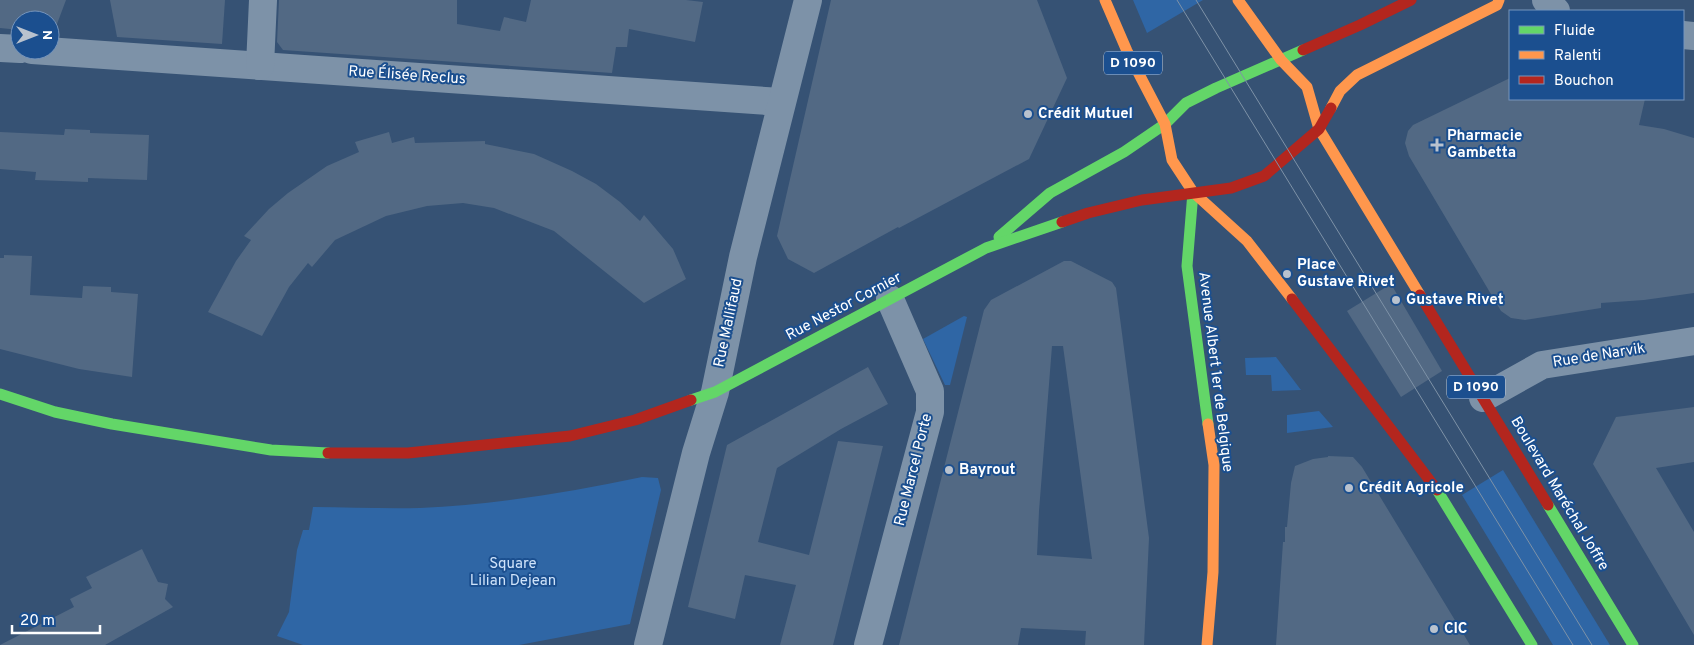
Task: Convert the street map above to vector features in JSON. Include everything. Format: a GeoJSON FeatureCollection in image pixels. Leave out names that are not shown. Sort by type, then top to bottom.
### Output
{"type":"FeatureCollection","features":[{"type":"Feature","properties":{"kind":"street"},"geometry":{"type":"LineString","coordinates":[[260,66],[263,0]]}},
{"type":"Feature","properties":{"kind":"street","name":"Rue Mallifaud"},"geometry":{"type":"LineString","coordinates":[[648,645],[696,453],[715,392],[735,293],[781,102],[808,0]]}},
{"type":"Feature","properties":{"kind":"street","name":"D 1090"},"geometry":{"type":"LineString","coordinates":[[1105,0],[1127,51],[1165,124],[1172,160],[1193,192],[1247,241],[1433,483],[1532,645]]}},
{"type":"Feature","properties":{"kind":"street","name":"D 1090"},"geometry":{"type":"LineString","coordinates":[[1238,0],[1281,60],[1307,87],[1319,129]]}},
{"type":"Feature","properties":{"kind":"street"},"geometry":{"type":"LineString","coordinates":[[1165,124],[1186,103],[1412,0]]}},
{"type":"Feature","properties":{"kind":"street"},"geometry":{"type":"LineString","coordinates":[[1193,192],[1230,188],[1264,176],[1319,129],[1340,91],[1358,75],[1497,5],[1499,0]]}},
{"type":"Feature","properties":{"kind":"street"},"geometry":{"type":"LineString","coordinates":[[1546,0],[1555,10]]}},
{"type":"Feature","properties":{"kind":"street","name":"Rue Élisée Reclus"},"geometry":{"type":"LineString","coordinates":[[60,52],[781,102]]}},
{"type":"Feature","properties":{"kind":"street","name":"Rue Nestor Cornier"},"geometry":{"type":"LineString","coordinates":[[986,248],[1050,193],[1124,152],[1165,124]]}},
{"type":"Feature","properties":{"kind":"street","name":"Boulevard Maréchal Joffre"},"geometry":{"type":"LineString","coordinates":[[1319,129],[1633,645]]}},
{"type":"Feature","properties":{"kind":"street","name":"Rue Nestor Cornier"},"geometry":{"type":"LineString","coordinates":[[0,394],[55,412],[197,439],[270,450],[347,454],[408,453],[570,436],[635,420],[715,392],[986,248],[1088,213],[1142,200],[1193,192]]}},
{"type":"Feature","properties":{"kind":"street","name":"Avenue Albert 1er de Belgique"},"geometry":{"type":"LineString","coordinates":[[1193,192],[1187,266],[1214,465],[1214,572],[1207,645]]}},
{"type":"Feature","properties":{"kind":"street","name":"Rue Marcel Porte"},"geometry":{"type":"LineString","coordinates":[[868,645],[930,412],[930,391],[890,300]]}},
{"type":"Feature","properties":{"kind":"street","name":"Rue de Narvik"},"geometry":{"type":"LineString","coordinates":[[1483,398],[1542,365],[1694,341]]}},
{"type":"Feature","properties":{"kind":"green space"},"geometry":{"type":"Polygon","coordinates":[[[1133,0],[1203,0],[1147,33],[1133,0]]]}},
{"type":"Feature","properties":{"kind":"green space"},"geometry":{"type":"Polygon","coordinates":[[[964,316],[967,317],[950,385],[945,385],[923,339],[964,316]]]}},
{"type":"Feature","properties":{"kind":"green space"},"geometry":{"type":"Polygon","coordinates":[[[1276,357],[1301,390],[1272,391],[1271,375],[1246,375],[1245,358],[1276,357]]]}},
{"type":"Feature","properties":{"kind":"green space"},"geometry":{"type":"Polygon","coordinates":[[[1319,411],[1333,427],[1287,433],[1287,415],[1319,411]]]}},
{"type":"Feature","properties":{"kind":"green space"},"geometry":{"type":"Polygon","coordinates":[[[1503,470],[1610,645],[1553,645],[1462,495],[1503,470]]]}},
{"type":"Feature","properties":{"kind":"green space","name":"Square Lilian Dejean"},"geometry":{"type":"Polygon","coordinates":[[[642,477],[658,478],[661,490],[630,624],[519,645],[303,645],[277,636],[289,612],[297,550],[303,530],[309,530],[313,507],[420,508],[476,504],[559,493],[642,477]]]}},
{"type":"Feature","properties":{"kind":"building"},"geometry":{"type":"Polygon","coordinates":[[[0,0],[66,0],[60,16],[60,10],[10,10],[10,29],[0,28],[0,0]]]}},
{"type":"Feature","properties":{"kind":"building"},"geometry":{"type":"Polygon","coordinates":[[[110,0],[225,0],[222,44],[117,37],[110,0]]]}},
{"type":"Feature","properties":{"kind":"building"},"geometry":{"type":"Polygon","coordinates":[[[279,0],[457,0],[457,24],[500,31],[504,17],[526,22],[531,0],[686,0],[703,2],[695,42],[629,29],[627,47],[616,47],[612,73],[283,50],[277,42],[279,0]]]}},
{"type":"Feature","properties":{"kind":"building"},"geometry":{"type":"Polygon","coordinates":[[[831,0],[1037,0],[1067,78],[1029,159],[814,273],[788,259],[777,236],[831,0]]]}},
{"type":"Feature","properties":{"kind":"building"},"geometry":{"type":"Polygon","coordinates":[[[1509,78],[1509,100],[1645,100],[1639,125],[1664,129],[1694,138],[1694,293],[1644,300],[1601,303],[1601,308],[1525,320],[1511,318],[1501,311],[1409,156],[1405,143],[1408,131],[1413,125],[1509,78]]]}},
{"type":"Feature","properties":{"kind":"building"},"geometry":{"type":"Polygon","coordinates":[[[65,129],[90,130],[90,133],[149,135],[147,180],[88,178],[88,182],[35,180],[36,172],[0,169],[0,132],[64,135],[65,129]]]}},
{"type":"Feature","properties":{"kind":"building"},"geometry":{"type":"Polygon","coordinates":[[[389,132],[392,143],[414,137],[415,143],[485,141],[485,144],[534,154],[572,171],[596,184],[620,202],[640,221],[644,215],[673,249],[686,279],[644,303],[554,231],[494,208],[463,203],[427,206],[386,216],[335,240],[312,267],[308,263],[289,287],[262,336],[208,312],[236,261],[251,240],[244,236],[269,209],[288,193],[327,166],[359,152],[355,142],[389,132]]]}},
{"type":"Feature","properties":{"kind":"building"},"geometry":{"type":"Polygon","coordinates":[[[4,255],[32,256],[30,295],[82,298],[83,286],[111,287],[111,292],[138,294],[132,377],[79,369],[0,349],[0,258],[4,258],[4,255]]]}},
{"type":"Feature","properties":{"kind":"building"},"geometry":{"type":"Polygon","coordinates":[[[1064,261],[1071,261],[1112,282],[1116,288],[1149,538],[1144,645],[1085,645],[1086,631],[1021,628],[1018,645],[899,645],[984,310],[991,300],[1064,261]],[[1052,346],[1037,555],[1092,559],[1063,346],[1052,346]]]}},
{"type":"Feature","properties":{"kind":"building"},"geometry":{"type":"Polygon","coordinates":[[[1391,284],[1442,371],[1401,397],[1347,311],[1391,284]]]}},
{"type":"Feature","properties":{"kind":"building"},"geometry":{"type":"Polygon","coordinates":[[[868,367],[888,404],[841,429],[777,468],[758,542],[809,555],[838,441],[883,446],[833,645],[780,645],[796,585],[745,575],[735,619],[688,607],[727,445],[868,367]]]}},
{"type":"Feature","properties":{"kind":"building"},"geometry":{"type":"Polygon","coordinates":[[[1694,407],[1694,462],[1656,468],[1694,532],[1694,635],[1593,464],[1616,417],[1694,407]]]}},
{"type":"Feature","properties":{"kind":"building"},"geometry":{"type":"Polygon","coordinates":[[[1328,456],[1353,457],[1362,467],[1470,645],[1276,645],[1283,542],[1285,542],[1285,527],[1287,527],[1291,483],[1295,466],[1328,456]]]}},
{"type":"Feature","properties":{"kind":"building"},"geometry":{"type":"Polygon","coordinates":[[[142,549],[158,582],[168,584],[165,599],[173,607],[105,645],[0,645],[74,607],[70,599],[92,588],[86,577],[142,549]]]}},
{"type":"Feature","properties":{"kind":"tram line"},"geometry":{"type":"LineString","coordinates":[[1177,0],[1573,645]]}},
{"type":"Feature","properties":{"kind":"tram line"},"geometry":{"type":"LineString","coordinates":[[1196,0],[1592,645]]}},
{"type":"Feature","properties":{"kind":"traffic: fast"},"geometry":{"type":"LineString","coordinates":[[999,237],[1050,193],[1124,152],[1165,124],[1186,103],[1303,50]]}},
{"type":"Feature","properties":{"kind":"traffic: fast"},"geometry":{"type":"LineString","coordinates":[[1193,192],[1187,266],[1208,424]]}},
{"type":"Feature","properties":{"kind":"traffic: fast"},"geometry":{"type":"LineString","coordinates":[[691,400],[715,392],[986,248],[1062,222]]}},
{"type":"Feature","properties":{"kind":"traffic: fast"},"geometry":{"type":"LineString","coordinates":[[0,394],[55,412],[112,424],[271,450],[328,453]]}},
{"type":"Feature","properties":{"kind":"traffic: fast"},"geometry":{"type":"LineString","coordinates":[[1437,490],[1532,645]]}},
{"type":"Feature","properties":{"kind":"traffic: fast"},"geometry":{"type":"LineString","coordinates":[[1548,505],[1633,645]]}},
{"type":"Feature","properties":{"kind":"traffic: slow"},"geometry":{"type":"LineString","coordinates":[[1105,0],[1127,51],[1165,124],[1172,160],[1193,192],[1247,241],[1292,299]]}},
{"type":"Feature","properties":{"kind":"traffic: slow"},"geometry":{"type":"LineString","coordinates":[[1238,0],[1281,60],[1307,87],[1319,129],[1420,295]]}},
{"type":"Feature","properties":{"kind":"traffic: slow"},"geometry":{"type":"LineString","coordinates":[[1331,108],[1340,91],[1357,75],[1497,5],[1499,0]]}},
{"type":"Feature","properties":{"kind":"traffic: slow"},"geometry":{"type":"LineString","coordinates":[[1207,645],[1213,572],[1214,465],[1208,424]]}},
{"type":"Feature","properties":{"kind":"traffic: jam"},"geometry":{"type":"LineString","coordinates":[[1303,50],[1411,0]]}},
{"type":"Feature","properties":{"kind":"traffic: jam"},"geometry":{"type":"LineString","coordinates":[[1062,222],[1088,213],[1142,200],[1231,188],[1264,176],[1319,129],[1331,108]]}},
{"type":"Feature","properties":{"kind":"traffic: jam"},"geometry":{"type":"LineString","coordinates":[[1420,295],[1548,505]]}},
{"type":"Feature","properties":{"kind":"traffic: jam"},"geometry":{"type":"LineString","coordinates":[[1292,299],[1437,490]]}},
{"type":"Feature","properties":{"kind":"traffic: jam"},"geometry":{"type":"LineString","coordinates":[[328,453],[408,453],[570,436],[635,420],[691,400]]}},
{"type":"Feature","properties":{"kind":"place","name":"Crédit Mutuel"},"geometry":{"type":"Point","coordinates":[1028,114]}},
{"type":"Feature","properties":{"kind":"place","name":"Pharmacie Gambetta"},"geometry":{"type":"Point","coordinates":[1437,145]}},
{"type":"Feature","properties":{"kind":"place","name":"Place Gustave Rivet"},"geometry":{"type":"Point","coordinates":[1287,274]}},
{"type":"Feature","properties":{"kind":"place","name":"Gustave Rivet"},"geometry":{"type":"Point","coordinates":[1396,300]}},
{"type":"Feature","properties":{"kind":"place","name":"Bayrout"},"geometry":{"type":"Point","coordinates":[949,470]}},
{"type":"Feature","properties":{"kind":"place","name":"Crédit Agricole"},"geometry":{"type":"Point","coordinates":[1349,488]}},
{"type":"Feature","properties":{"kind":"place","name":"CIC"},"geometry":{"type":"Point","coordinates":[1434,629]}}]}
